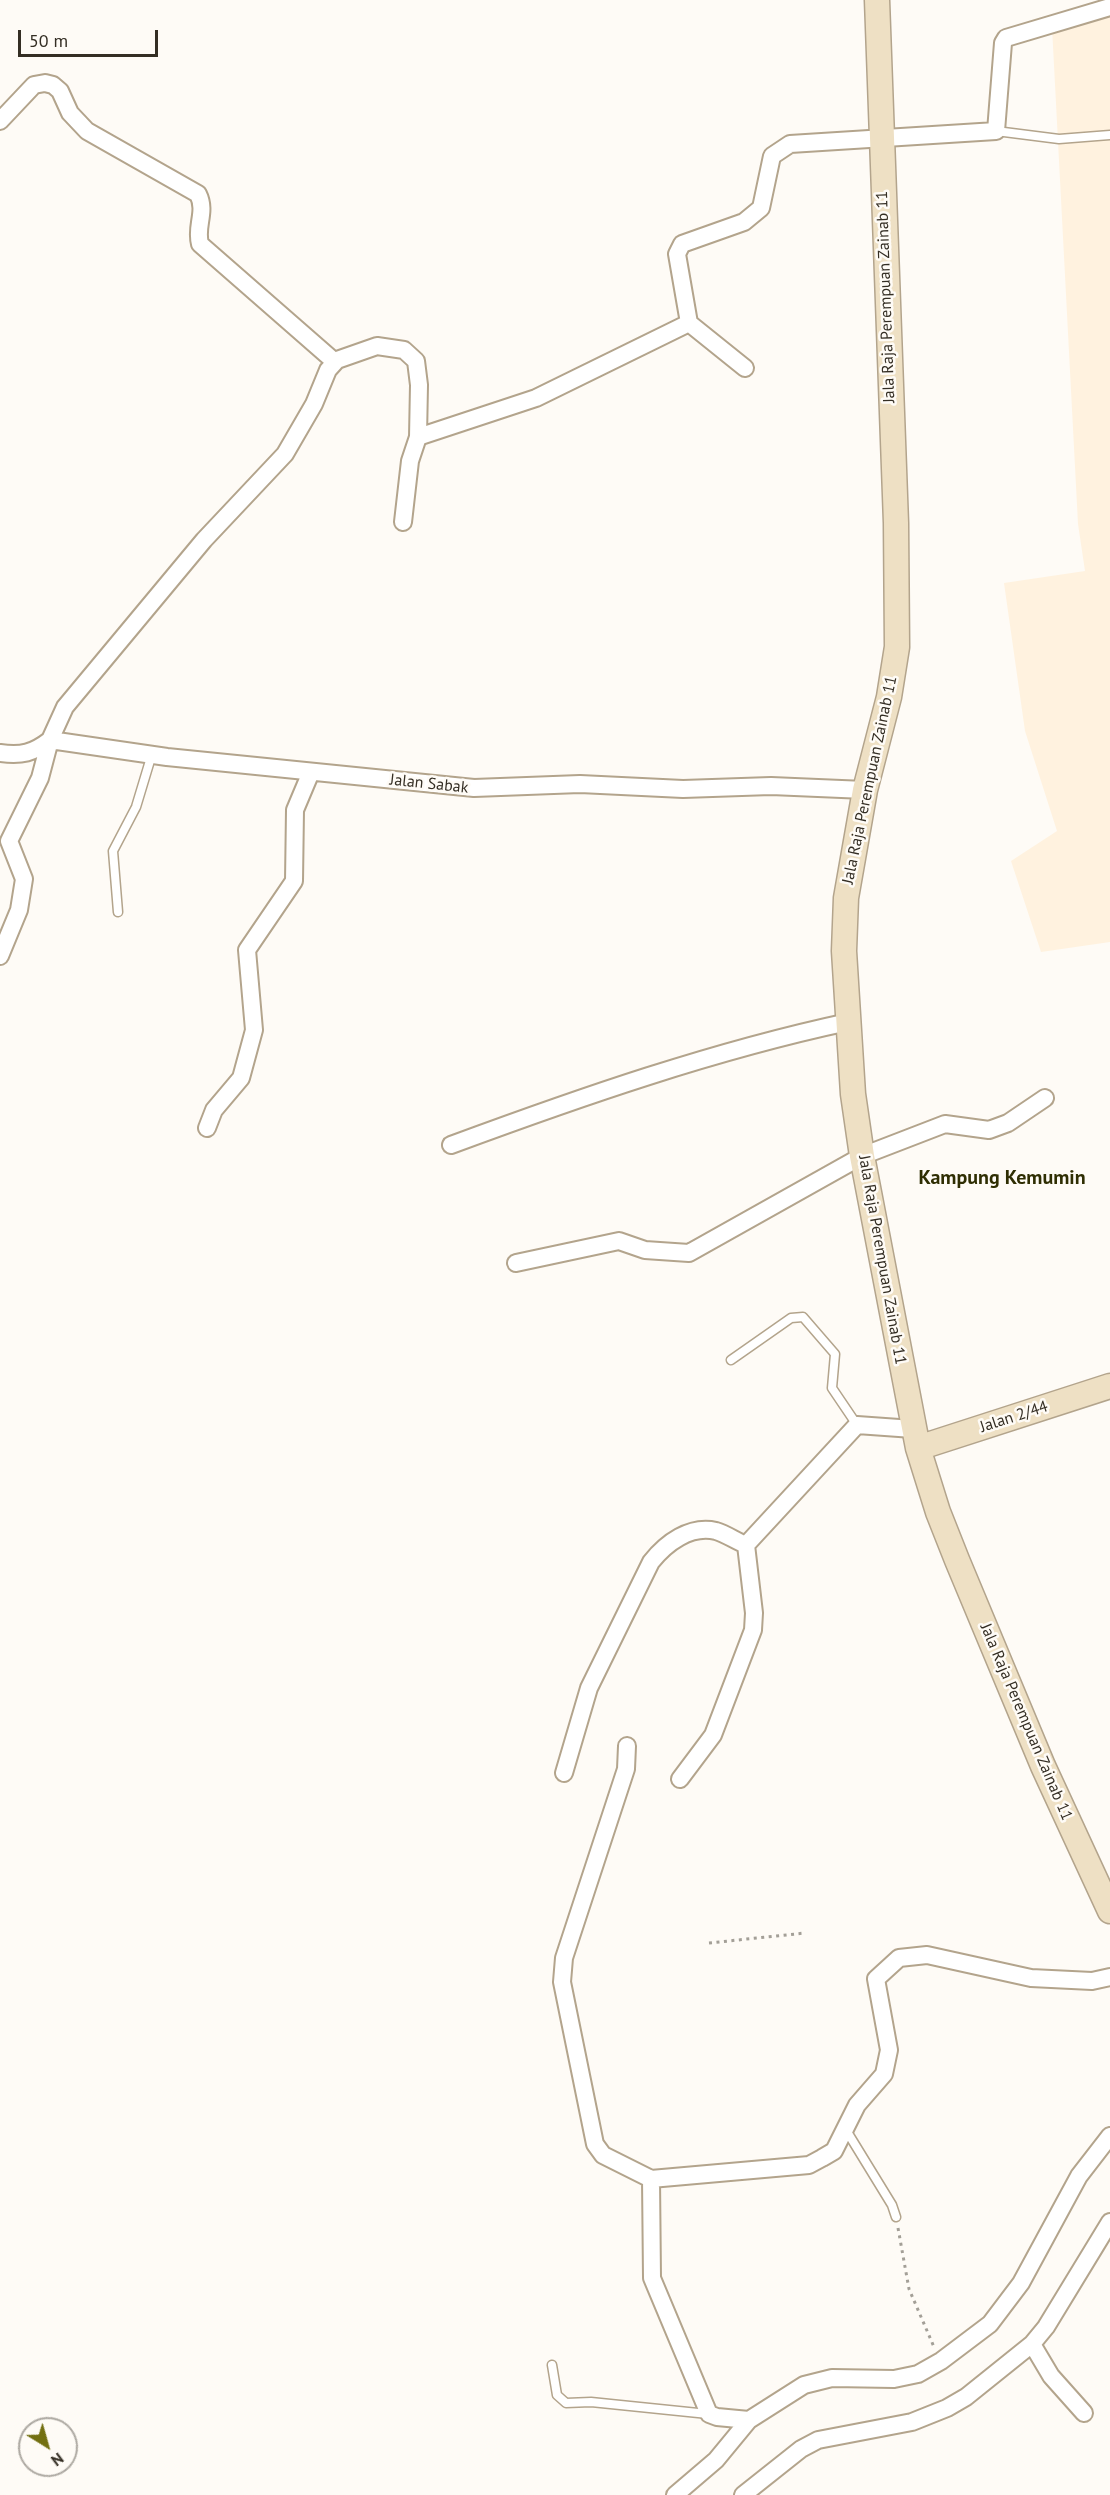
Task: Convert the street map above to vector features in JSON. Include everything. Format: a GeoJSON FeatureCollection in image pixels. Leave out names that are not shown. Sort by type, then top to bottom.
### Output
{"type":"FeatureCollection","features":[{"type":"Feature","properties":{"kind":"main road","name":"Jala Raja Perempuan Zainab 11"},"geometry":{"type":"LineString","coordinates":[[877,0],[896,523],[897,647],[879,745],[865,790],[846,898],[844,951],[853,1094],[862,1156],[916,1438],[957,1560],[1043,1766],[1110,1911]]}},
{"type":"Feature","properties":{"kind":"main road","name":"Jalan 2/44"},"geometry":{"type":"LineString","coordinates":[[916,1438],[1110,1386]]}},
{"type":"Feature","properties":{"kind":"street"},"geometry":{"type":"LineString","coordinates":[[745,368],[689,322],[677,254],[682,244],[744,222],[761,208],[768,164],[772,156],[790,144],[996,130],[1004,40],[1008,36],[1110,8]]}},
{"type":"Feature","properties":{"kind":"street"},"geometry":{"type":"LineString","coordinates":[[0,121],[34,85],[45,82],[53,85],[60,91],[70,113],[87,131],[198,194],[203,215],[197,236],[200,244],[335,362]]}},
{"type":"Feature","properties":{"kind":"street"},"geometry":{"type":"LineString","coordinates":[[418,436],[536,399],[689,322]]}},
{"type":"Feature","properties":{"kind":"street"},"geometry":{"type":"LineString","coordinates":[[0,956],[19,910],[24,879],[9,841],[40,778],[50,740],[65,707],[204,540],[285,454],[314,404],[328,370],[335,362],[377,346],[404,350],[416,361],[418,373],[418,436],[410,461],[403,522]]}},
{"type":"Feature","properties":{"kind":"street"},"geometry":{"type":"LineString","coordinates":[[0,753],[18,755],[34,752],[50,740]]}},
{"type":"Feature","properties":{"kind":"street","name":"Jalan Sabak"},"geometry":{"type":"LineString","coordinates":[[50,740],[311,772],[474,788],[580,784],[683,789],[771,786],[865,790]]}},
{"type":"Feature","properties":{"kind":"street"},"geometry":{"type":"LineString","coordinates":[[207,1128],[214,1110],[240,1081],[254,1030],[247,950],[294,881],[295,810],[311,772]]}},
{"type":"Feature","properties":{"kind":"street"},"geometry":{"type":"LineString","coordinates":[[451,1145],[557,1106],[674,1069],[799,1032],[848,1022]]}},
{"type":"Feature","properties":{"kind":"street"},"geometry":{"type":"LineString","coordinates":[[516,1263],[619,1241],[645,1250],[689,1252],[862,1156],[945,1124],[989,1130],[1008,1123],[1045,1098]]}},
{"type":"Feature","properties":{"kind":"street"},"geometry":{"type":"LineString","coordinates":[[680,1779],[714,1735],[753,1630],[754,1613],[746,1545],[856,1425],[916,1438]]}},
{"type":"Feature","properties":{"kind":"street"},"geometry":{"type":"LineString","coordinates":[[564,1773],[589,1688],[651,1562],[663,1547],[683,1535],[701,1531],[716,1531],[746,1545]]}},
{"type":"Feature","properties":{"kind":"street"},"geometry":{"type":"LineString","coordinates":[[627,1746],[626,1769],[564,1958],[561,1982],[595,2144],[603,2155],[651,2179],[808,2165],[834,2151],[857,2105],[884,2074],[889,2050],[876,1979],[899,1958],[927,1955],[1031,1978],[1092,1981],[1110,1977]]}},
{"type":"Feature","properties":{"kind":"street"},"geometry":{"type":"LineString","coordinates":[[675,2495],[717,2460],[749,2420],[804,2385],[832,2378],[894,2379],[918,2374],[941,2361],[990,2324],[1021,2283],[1080,2176],[1110,2136]]}},
{"type":"Feature","properties":{"kind":"street"},"geometry":{"type":"LineString","coordinates":[[651,2179],[652,2278],[709,2414],[749,2420]]}},
{"type":"Feature","properties":{"kind":"street"},"geometry":{"type":"LineString","coordinates":[[743,2495],[801,2449],[818,2440],[912,2422],[947,2408],[966,2397],[1032,2344],[1076,2281],[1110,2222]]}},
{"type":"Feature","properties":{"kind":"street"},"geometry":{"type":"LineString","coordinates":[[1032,2344],[1051,2376],[1084,2413]]}},
{"type":"Feature","properties":{"kind":"lane"},"geometry":{"type":"LineString","coordinates":[[996,130],[1059,139],[1110,135]]}},
{"type":"Feature","properties":{"kind":"lane"},"geometry":{"type":"LineString","coordinates":[[118,912],[113,850],[136,807],[152,754]]}},
{"type":"Feature","properties":{"kind":"lane"},"geometry":{"type":"LineString","coordinates":[[731,1360],[791,1318],[804,1317],[835,1354],[832,1388],[856,1425]]}},
{"type":"Feature","properties":{"kind":"lane"},"geometry":{"type":"LineString","coordinates":[[846,2130],[892,2205],[896,2217]]}},
{"type":"Feature","properties":{"kind":"lane"},"geometry":{"type":"LineString","coordinates":[[552,2365],[557,2395],[566,2403],[591,2402],[709,2414]]}},
{"type":"Feature","properties":{"kind":"path"},"geometry":{"type":"LineString","coordinates":[[710,1943],[805,1933]]}},
{"type":"Feature","properties":{"kind":"path"},"geometry":{"type":"LineString","coordinates":[[896,2217],[909,2289],[941,2361]]}},
{"type":"Feature","properties":{"kind":"shaded area"},"geometry":{"type":"Polygon","coordinates":[[[1110,14],[1110,942],[1041,952],[1011,861],[1057,831],[1025,731],[1004,583],[1085,571],[1078,524],[1052,27],[1110,14]]]}},
{"type":"Feature","properties":{"kind":"district","name":"Kampung Kemumin"},"geometry":{"type":"Point","coordinates":[1002,1178]}}]}
